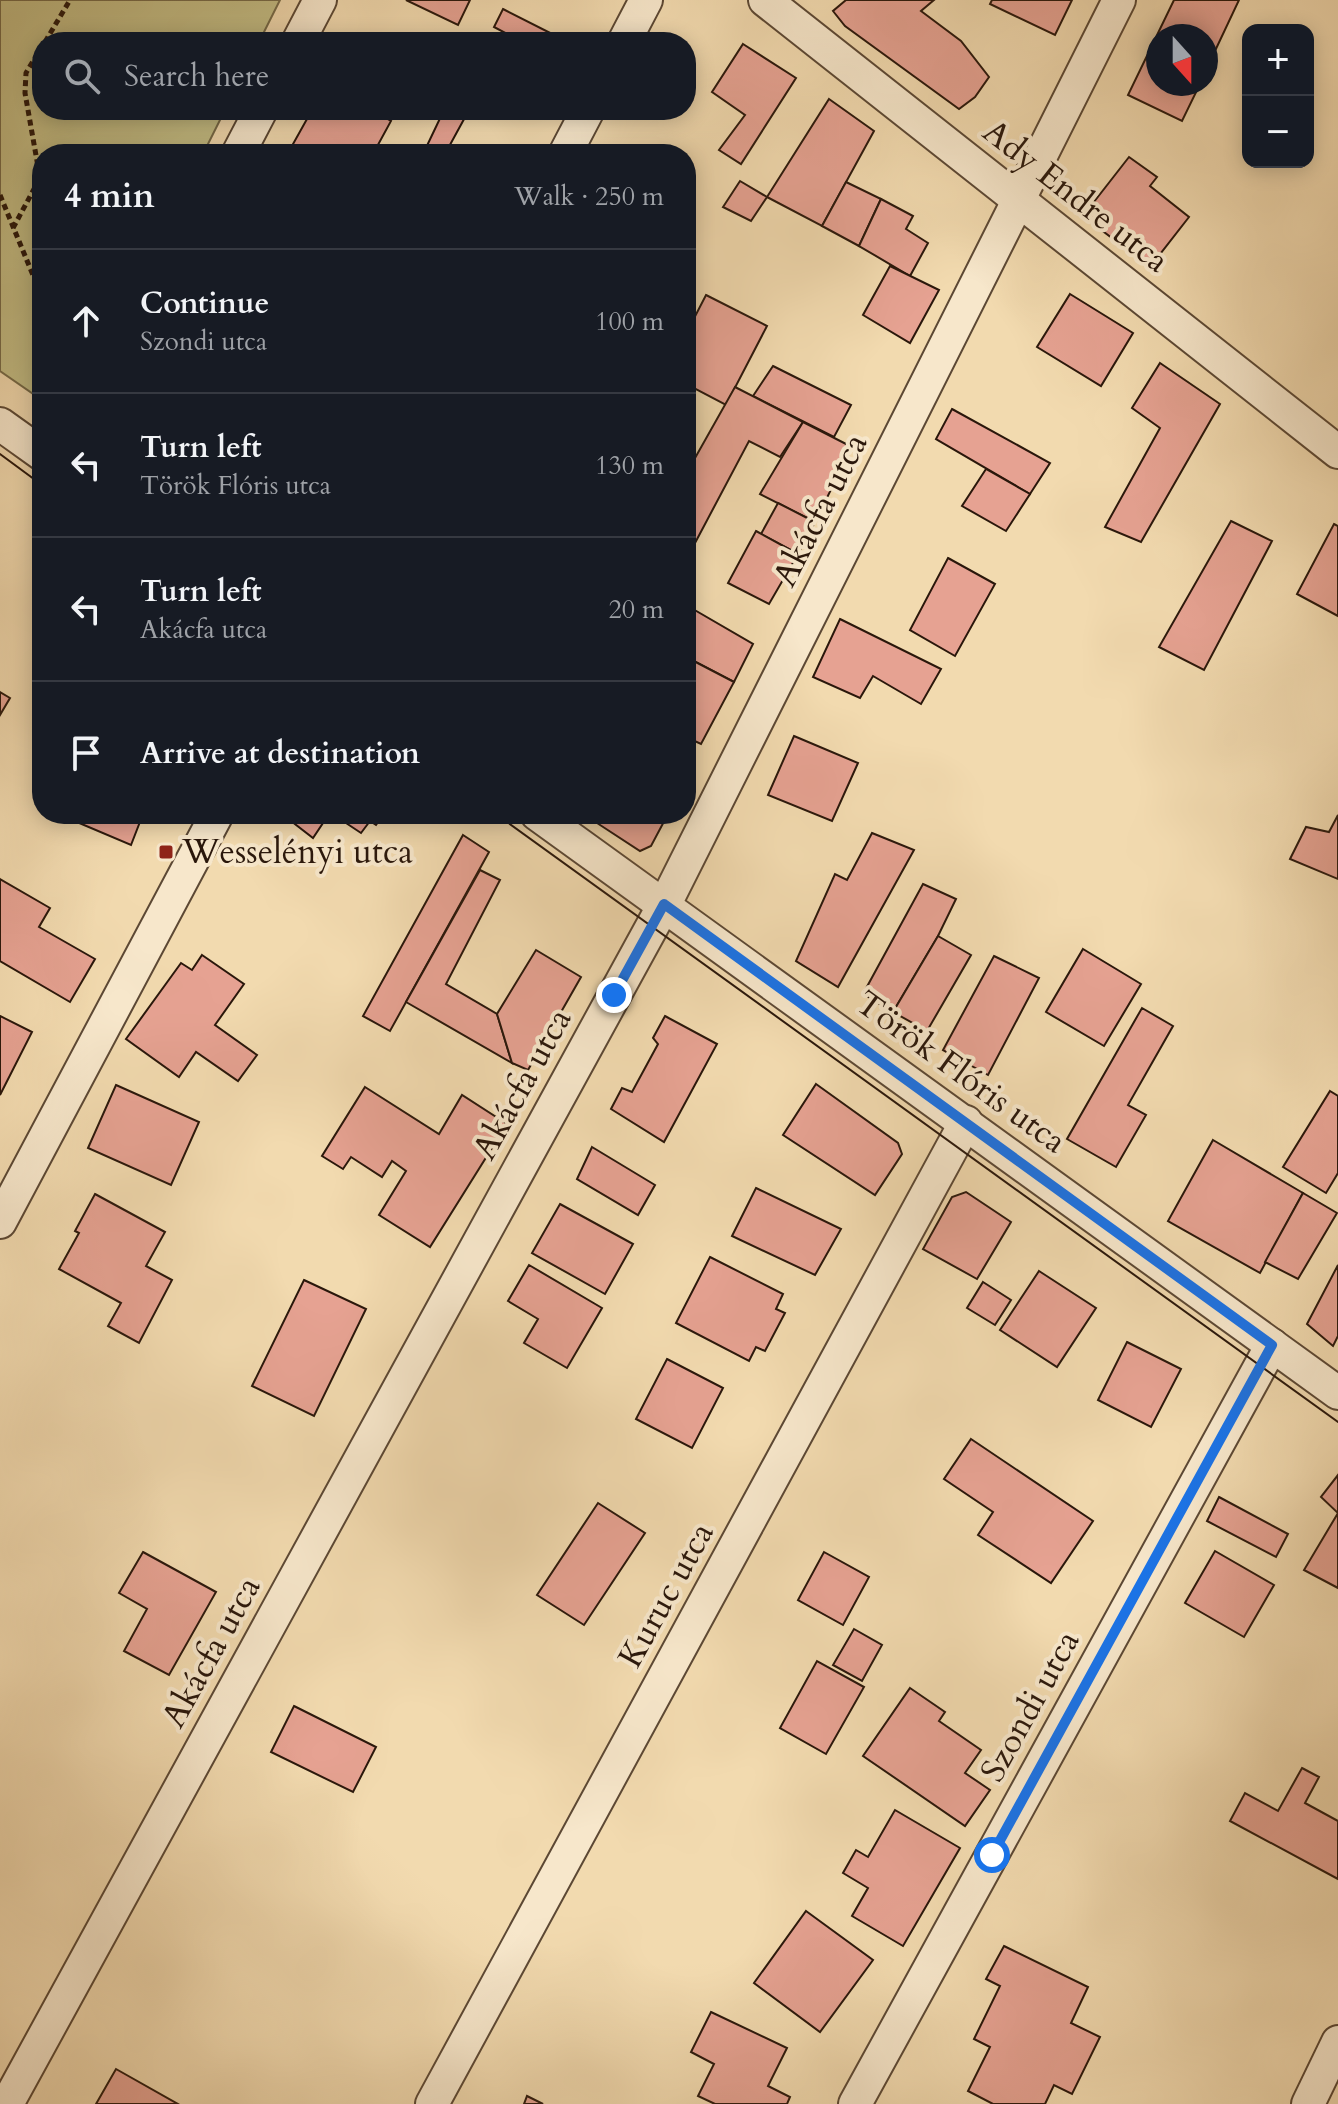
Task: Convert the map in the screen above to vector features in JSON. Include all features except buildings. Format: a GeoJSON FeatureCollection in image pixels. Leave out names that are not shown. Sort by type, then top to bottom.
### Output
{"type":"FeatureCollection","features":[{"type":"Feature","properties":{"kind":"street"},"geometry":{"type":"LineString","coordinates":[[303,32],[320,0]]}},
{"type":"Feature","properties":{"kind":"street"},"geometry":{"type":"LineString","coordinates":[[629,32],[646,0]]}},
{"type":"Feature","properties":{"kind":"street","name":"Ady Endre utca"},"geometry":{"type":"LineString","coordinates":[[765,0],[1338,452]]}},
{"type":"Feature","properties":{"kind":"street","name":"Akácfa utca"},"geometry":{"type":"LineString","coordinates":[[7,2104],[664,904],[1119,0]]}},
{"type":"Feature","properties":{"kind":"street"},"geometry":{"type":"LineString","coordinates":[[243,144],[256,120]]}},
{"type":"Feature","properties":{"kind":"street"},"geometry":{"type":"LineString","coordinates":[[570,144],[583,120]]}},
{"type":"Feature","properties":{"kind":"street"},"geometry":{"type":"LineString","coordinates":[[0,424],[32,447]]}},
{"type":"Feature","properties":{"kind":"street"},"geometry":{"type":"LineString","coordinates":[[0,1222],[212,824]]}},
{"type":"Feature","properties":{"kind":"street","name":"Török Flóris utca"},"geometry":{"type":"LineString","coordinates":[[551,824],[1338,1393]]}},
{"type":"Feature","properties":{"kind":"street","name":"Kuruc utca"},"geometry":{"type":"LineString","coordinates":[[432,2104],[966,1122]]}},
{"type":"Feature","properties":{"kind":"street","name":"Szondi utca"},"geometry":{"type":"LineString","coordinates":[[855,2104],[1272,1345]]}},
{"type":"Feature","properties":{"kind":"street"},"geometry":{"type":"LineString","coordinates":[[1308,2104],[1338,2042]]}},
{"type":"Feature","properties":{"kind":"path"},"geometry":{"type":"LineString","coordinates":[[50,32],[70,0]]}},
{"type":"Feature","properties":{"kind":"path"},"geometry":{"type":"LineString","coordinates":[[32,63],[26,73],[25,93],[34,144]]}},
{"type":"Feature","properties":{"kind":"path"},"geometry":{"type":"LineString","coordinates":[[13,228],[32,193]]}},
{"type":"Feature","properties":{"kind":"path"},"geometry":{"type":"LineString","coordinates":[[0,195],[32,273]]}},
{"type":"Feature","properties":{"kind":"shaded area"},"geometry":{"type":"Polygon","coordinates":[[[0,0],[280,0],[264,32],[32,32],[32,120],[220,120],[208,144],[32,144],[32,393],[0,371],[0,0]]]}},
{"type":"Feature","properties":{"kind":"tram line"},"geometry":{"type":"LineString","coordinates":[[0,454],[32,478]]}},
{"type":"Feature","properties":{"kind":"tram line"},"geometry":{"type":"LineString","coordinates":[[510,824],[1338,1422]]}},
{"type":"Feature","properties":{"kind":"place","name":"Wesselényi utca"},"geometry":{"type":"Point","coordinates":[166,852]}},
{"type":"Feature","properties":{"kind":"route"},"geometry":{"type":"LineString","coordinates":[[614,995],[664,904],[1272,1345],[992,1855]]}}]}
